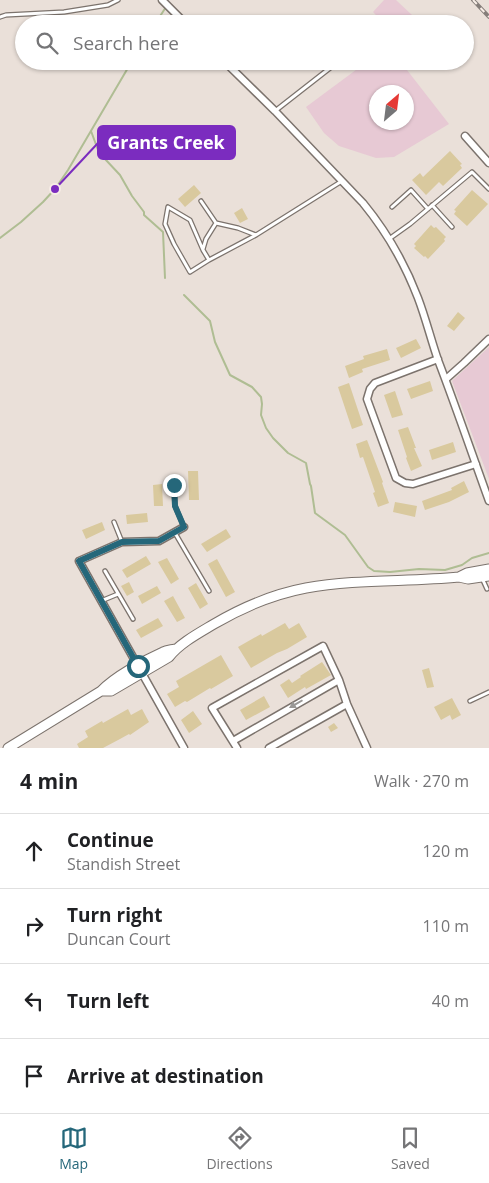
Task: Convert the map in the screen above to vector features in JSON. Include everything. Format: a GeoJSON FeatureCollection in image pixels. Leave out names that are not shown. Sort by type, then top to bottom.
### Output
{"type":"FeatureCollection","features":[{"type":"Feature","properties":{"kind":"street"},"geometry":{"type":"LineString","coordinates":[[162,0],[177,15]]}},
{"type":"Feature","properties":{"kind":"street"},"geometry":{"type":"LineString","coordinates":[[233,70],[342,180],[373,215],[389,239],[409,275],[419,299],[438,359],[489,500]]}},
{"type":"Feature","properties":{"kind":"street"},"geometry":{"type":"LineString","coordinates":[[465,136],[489,163]]}},
{"type":"Feature","properties":{"kind":"street"},"geometry":{"type":"LineString","coordinates":[[446,378],[489,339]]}},
{"type":"Feature","properties":{"kind":"street"},"geometry":{"type":"LineString","coordinates":[[438,359],[376,383],[370,389],[367,399],[396,478],[404,483],[413,484],[476,464]]}},
{"type":"Feature","properties":{"kind":"street"},"geometry":{"type":"LineString","coordinates":[[184,527],[159,541],[122,542],[79,561],[184,748]]}},
{"type":"Feature","properties":{"kind":"street"},"geometry":{"type":"LineString","coordinates":[[459,577],[467,573],[489,569]]}},
{"type":"Feature","properties":{"kind":"street"},"geometry":{"type":"LineString","coordinates":[[8,748],[101,691],[108,684],[140,669],[165,651],[175,650],[208,627],[235,612],[281,594],[306,588],[364,582],[459,577],[468,579],[486,576]]}},
{"type":"Feature","properties":{"kind":"street"},"geometry":{"type":"LineString","coordinates":[[237,748],[212,708],[323,646],[367,748]]}},
{"type":"Feature","properties":{"kind":"street"},"geometry":{"type":"LineString","coordinates":[[232,741],[339,680]]}},
{"type":"Feature","properties":{"kind":"street"},"geometry":{"type":"LineString","coordinates":[[270,748],[347,704]]}},
{"type":"Feature","properties":{"kind":"lane"},"geometry":{"type":"LineString","coordinates":[[0,17],[6,15],[64,12],[108,5],[118,0]]}},
{"type":"Feature","properties":{"kind":"lane"},"geometry":{"type":"LineString","coordinates":[[275,111],[327,70]]}},
{"type":"Feature","properties":{"kind":"lane"},"geometry":{"type":"LineString","coordinates":[[389,239],[410,224],[472,172],[489,189]]}},
{"type":"Feature","properties":{"kind":"lane"},"geometry":{"type":"LineString","coordinates":[[209,260],[190,220],[168,206],[165,224],[190,272],[256,235],[342,180]]}},
{"type":"Feature","properties":{"kind":"lane"},"geometry":{"type":"LineString","coordinates":[[392,207],[411,190],[428,209]]}},
{"type":"Feature","properties":{"kind":"lane"},"geometry":{"type":"LineString","coordinates":[[201,201],[216,223],[238,228],[256,235]]}},
{"type":"Feature","properties":{"kind":"lane"},"geometry":{"type":"LineString","coordinates":[[432,205],[452,227]]}},
{"type":"Feature","properties":{"kind":"lane"},"geometry":{"type":"LineString","coordinates":[[203,250],[206,239],[216,223]]}},
{"type":"Feature","properties":{"kind":"lane"},"geometry":{"type":"LineString","coordinates":[[174,485],[175,506],[184,527]]}},
{"type":"Feature","properties":{"kind":"lane"},"geometry":{"type":"LineString","coordinates":[[114,522],[122,542]]}},
{"type":"Feature","properties":{"kind":"lane"},"geometry":{"type":"LineString","coordinates":[[175,532],[208,591]]}},
{"type":"Feature","properties":{"kind":"lane"},"geometry":{"type":"LineString","coordinates":[[105,571],[133,619]]}},
{"type":"Feature","properties":{"kind":"lane"},"geometry":{"type":"LineString","coordinates":[[486,576],[487,589]]}},
{"type":"Feature","properties":{"kind":"lane"},"geometry":{"type":"LineString","coordinates":[[101,601],[118,594]]}},
{"type":"Feature","properties":{"kind":"lane"},"geometry":{"type":"LineString","coordinates":[[470,701],[489,692]]}},
{"type":"Feature","properties":{"kind":"shaded area"},"geometry":{"type":"Polygon","coordinates":[[[384,0],[396,0],[412,15],[376,15],[373,12],[384,0]]]}},
{"type":"Feature","properties":{"kind":"shaded area"},"geometry":{"type":"Polygon","coordinates":[[[356,70],[407,70],[449,124],[394,157],[376,158],[339,146],[324,133],[306,107],[356,70]]]}},
{"type":"Feature","properties":{"kind":"shaded area"},"geometry":{"type":"Polygon","coordinates":[[[489,347],[489,479],[452,381],[489,347]]]}},
{"type":"Feature","properties":{"kind":"building"},"geometry":{"type":"Polygon","coordinates":[[[450,151],[462,164],[460,165],[462,168],[443,186],[439,182],[426,195],[412,180],[420,173],[423,177],[450,151]]]}},
{"type":"Feature","properties":{"kind":"building"},"geometry":{"type":"Polygon","coordinates":[[[194,185],[201,193],[185,207],[178,199],[194,185]]]}},
{"type":"Feature","properties":{"kind":"building"},"geometry":{"type":"Polygon","coordinates":[[[472,190],[488,204],[467,226],[454,214],[456,211],[454,210],[472,190]]]}},
{"type":"Feature","properties":{"kind":"building"},"geometry":{"type":"Polygon","coordinates":[[[242,208],[248,219],[240,223],[234,213],[242,208]]]}},
{"type":"Feature","properties":{"kind":"building"},"geometry":{"type":"Polygon","coordinates":[[[431,225],[434,228],[436,227],[446,237],[445,241],[428,259],[414,248],[416,246],[414,244],[431,225]]]}},
{"type":"Feature","properties":{"kind":"building"},"geometry":{"type":"Polygon","coordinates":[[[458,312],[465,318],[454,331],[447,326],[458,312]]]}},
{"type":"Feature","properties":{"kind":"building"},"geometry":{"type":"Polygon","coordinates":[[[416,339],[421,348],[401,358],[396,348],[416,339]]]}},
{"type":"Feature","properties":{"kind":"building"},"geometry":{"type":"Polygon","coordinates":[[[387,349],[390,360],[362,369],[363,372],[349,378],[345,366],[364,359],[363,356],[387,349]]]}},
{"type":"Feature","properties":{"kind":"building"},"geometry":{"type":"Polygon","coordinates":[[[430,381],[433,391],[411,399],[407,389],[430,381]]]}},
{"type":"Feature","properties":{"kind":"building"},"geometry":{"type":"Polygon","coordinates":[[[349,383],[363,425],[352,429],[338,387],[349,383]]]}},
{"type":"Feature","properties":{"kind":"building"},"geometry":{"type":"Polygon","coordinates":[[[395,391],[403,415],[392,418],[384,395],[395,391]]]}},
{"type":"Feature","properties":{"kind":"building"},"geometry":{"type":"Polygon","coordinates":[[[408,427],[422,466],[411,471],[398,430],[408,427]]]}},
{"type":"Feature","properties":{"kind":"building"},"geometry":{"type":"Polygon","coordinates":[[[367,440],[389,503],[378,507],[363,457],[360,458],[356,444],[367,440]]]}},
{"type":"Feature","properties":{"kind":"building"},"geometry":{"type":"Polygon","coordinates":[[[453,442],[456,452],[432,460],[429,450],[453,442]]]}},
{"type":"Feature","properties":{"kind":"building"},"geometry":{"type":"Polygon","coordinates":[[[188,471],[198,471],[199,500],[189,500],[188,471]]]}},
{"type":"Feature","properties":{"kind":"building"},"geometry":{"type":"Polygon","coordinates":[[[464,481],[469,492],[449,502],[425,510],[422,501],[452,490],[451,488],[464,481]]]}},
{"type":"Feature","properties":{"kind":"building"},"geometry":{"type":"Polygon","coordinates":[[[162,484],[163,506],[154,506],[153,485],[162,484]]]}},
{"type":"Feature","properties":{"kind":"building"},"geometry":{"type":"Polygon","coordinates":[[[395,502],[417,506],[415,517],[393,512],[395,502]]]}},
{"type":"Feature","properties":{"kind":"building"},"geometry":{"type":"Polygon","coordinates":[[[147,513],[148,522],[127,524],[126,515],[147,513]]]}},
{"type":"Feature","properties":{"kind":"building"},"geometry":{"type":"Polygon","coordinates":[[[102,522],[105,530],[86,539],[82,530],[102,522]]]}},
{"type":"Feature","properties":{"kind":"building"},"geometry":{"type":"Polygon","coordinates":[[[226,529],[231,537],[207,552],[201,544],[226,529]]]}},
{"type":"Feature","properties":{"kind":"building"},"geometry":{"type":"Polygon","coordinates":[[[146,556],[151,564],[127,578],[122,570],[146,556]]]}},
{"type":"Feature","properties":{"kind":"building"},"geometry":{"type":"Polygon","coordinates":[[[167,558],[179,579],[171,584],[158,562],[167,558]]]}},
{"type":"Feature","properties":{"kind":"building"},"geometry":{"type":"Polygon","coordinates":[[[217,559],[235,592],[226,597],[208,564],[217,559]]]}},
{"type":"Feature","properties":{"kind":"building"},"geometry":{"type":"Polygon","coordinates":[[[129,582],[134,592],[127,596],[121,586],[129,582]]]}},
{"type":"Feature","properties":{"kind":"building"},"geometry":{"type":"Polygon","coordinates":[[[196,583],[208,604],[200,609],[188,588],[196,583]]]}},
{"type":"Feature","properties":{"kind":"building"},"geometry":{"type":"Polygon","coordinates":[[[157,586],[161,593],[142,604],[138,596],[157,586]]]}},
{"type":"Feature","properties":{"kind":"building"},"geometry":{"type":"Polygon","coordinates":[[[173,596],[185,618],[177,622],[164,601],[173,596]]]}},
{"type":"Feature","properties":{"kind":"building"},"geometry":{"type":"Polygon","coordinates":[[[158,618],[163,626],[141,638],[136,630],[158,618]]]}},
{"type":"Feature","properties":{"kind":"building"},"geometry":{"type":"Polygon","coordinates":[[[285,623],[289,629],[299,623],[307,637],[251,668],[238,647],[285,623]]]}},
{"type":"Feature","properties":{"kind":"building"},"geometry":{"type":"Polygon","coordinates":[[[221,655],[233,676],[175,707],[167,694],[179,687],[176,681],[221,655]]]}},
{"type":"Feature","properties":{"kind":"building"},"geometry":{"type":"Polygon","coordinates":[[[322,662],[331,675],[306,689],[305,687],[288,698],[280,685],[289,679],[292,683],[322,662]]]}},
{"type":"Feature","properties":{"kind":"building"},"geometry":{"type":"Polygon","coordinates":[[[429,668],[434,687],[427,688],[422,670],[429,668]]]}},
{"type":"Feature","properties":{"kind":"building"},"geometry":{"type":"Polygon","coordinates":[[[264,696],[270,707],[246,720],[240,710],[264,696]]]}},
{"type":"Feature","properties":{"kind":"building"},"geometry":{"type":"Polygon","coordinates":[[[452,698],[461,715],[452,720],[450,715],[441,720],[434,707],[452,698]]]}},
{"type":"Feature","properties":{"kind":"building"},"geometry":{"type":"Polygon","coordinates":[[[128,709],[131,715],[142,709],[149,722],[130,735],[103,748],[79,748],[77,744],[88,737],[85,731],[128,709]]]}},
{"type":"Feature","properties":{"kind":"building"},"geometry":{"type":"Polygon","coordinates":[[[193,711],[202,724],[189,733],[181,720],[193,711]]]}},
{"type":"Feature","properties":{"kind":"building"},"geometry":{"type":"Polygon","coordinates":[[[334,723],[338,728],[331,732],[328,727],[334,723]]]}},
{"type":"Feature","properties":{"kind":"waterway"},"geometry":{"type":"LineString","coordinates":[[161,15],[166,7]]}},
{"type":"Feature","properties":{"kind":"waterway"},"geometry":{"type":"LineString","coordinates":[[0,238],[21,222],[55,189],[127,70]]}},
{"type":"Feature","properties":{"kind":"waterway"},"geometry":{"type":"LineString","coordinates":[[91,131],[98,150],[120,175],[144,212],[144,215],[163,232],[165,278]]}},
{"type":"Feature","properties":{"kind":"waterway"},"geometry":{"type":"LineString","coordinates":[[184,295],[210,321],[215,342],[230,375],[252,387],[261,397],[261,415],[266,428],[273,438],[288,453],[306,463],[315,513],[345,535],[368,567],[374,571],[390,572],[419,569],[445,570],[489,553]]}},
{"type":"Feature","properties":{"kind":"railway"},"geometry":{"type":"LineString","coordinates":[[473,0],[489,17]]}},
{"type":"Feature","properties":{"kind":"place","name":"Grants Creek"},"geometry":{"type":"Point","coordinates":[55,189]}},
{"type":"Feature","properties":{"kind":"route"},"geometry":{"type":"LineString","coordinates":[[138,666],[79,561],[122,542],[159,541],[184,527],[175,506],[174,485]]}}]}
